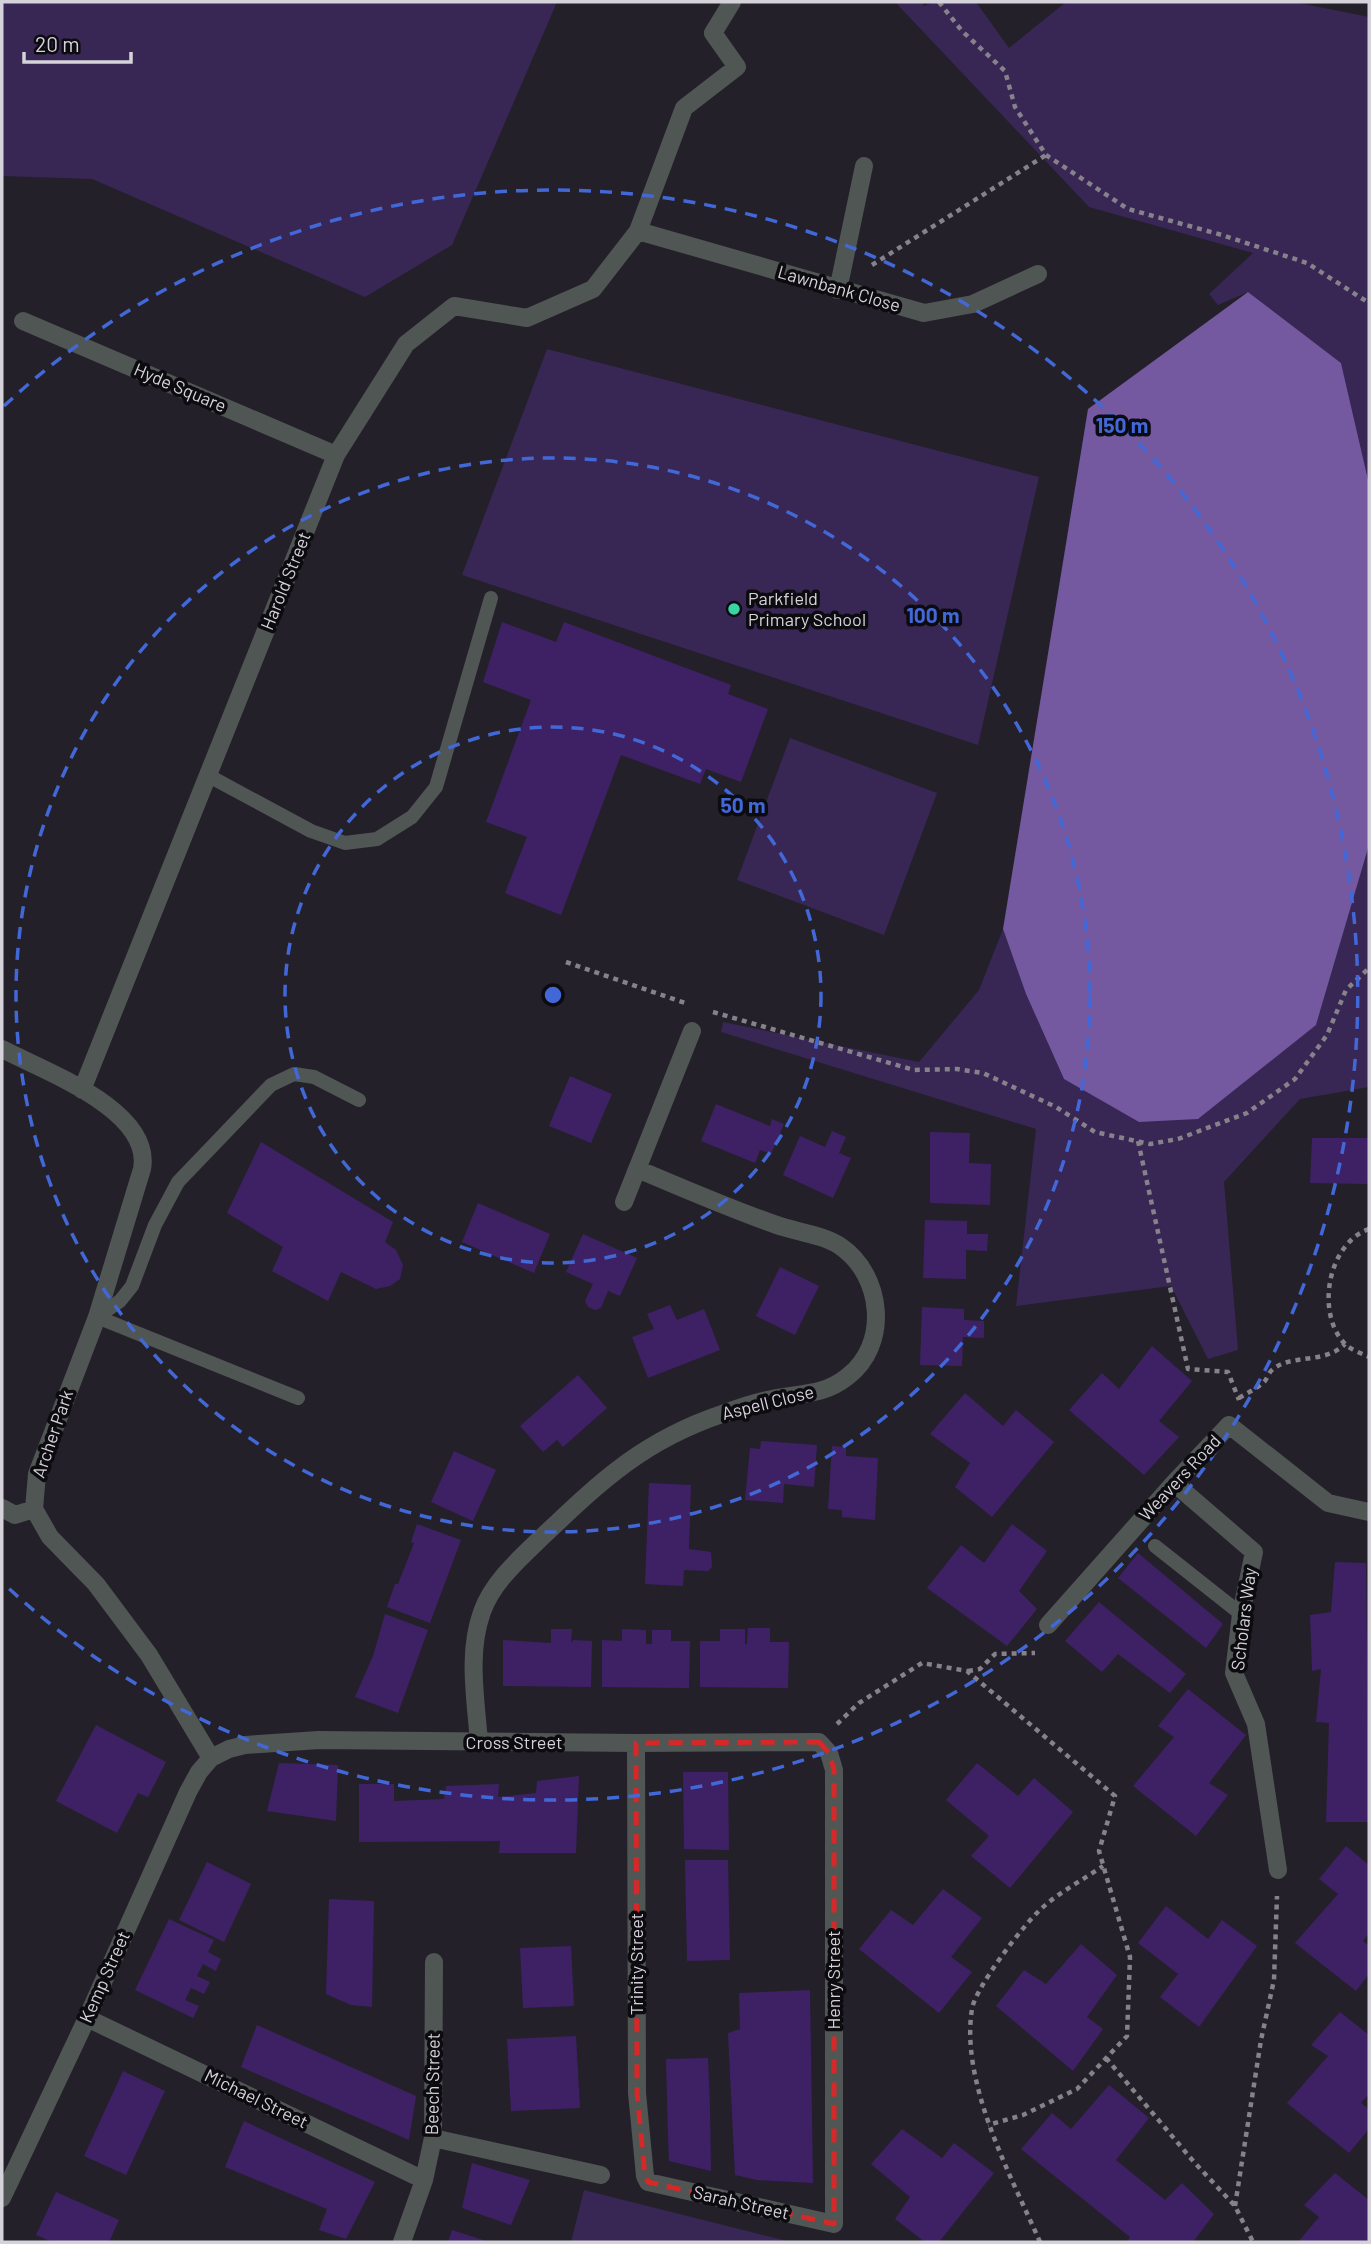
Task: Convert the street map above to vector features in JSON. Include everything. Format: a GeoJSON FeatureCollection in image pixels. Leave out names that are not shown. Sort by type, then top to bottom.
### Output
{"type":"FeatureCollection","features":[{"type":"Feature","properties":{"kind":"street","name":"Harold Street"},"geometry":{"type":"LineString","coordinates":[[82,1090],[336,455],[406,344],[454,306],[527,318],[593,289],[638,231],[684,108],[737,67],[713,33],[732,2]]}},
{"type":"Feature","properties":{"kind":"street"},"geometry":{"type":"LineString","coordinates":[[838,290],[864,166]]}},
{"type":"Feature","properties":{"kind":"street","name":"Lawnbank Close"},"geometry":{"type":"LineString","coordinates":[[638,231],[924,313],[972,304],[1038,274]]}},
{"type":"Feature","properties":{"kind":"street","name":"Hyde Square"},"geometry":{"type":"LineString","coordinates":[[23,321],[336,455]]}},
{"type":"Feature","properties":{"kind":"street"},"geometry":{"type":"LineString","coordinates":[[624,1202],[692,1031]]}},
{"type":"Feature","properties":{"kind":"street","name":"Archer Park"},"geometry":{"type":"LineString","coordinates":[[2,1049],[82,1090],[112,1109],[126,1122],[139,1142],[144,1158],[97,1317],[37,1474],[34,1509]]}},
{"type":"Feature","properties":{"kind":"street","name":"Aspell Close"},"geometry":{"type":"LineString","coordinates":[[479,1743],[473,1662],[475,1635],[482,1609],[501,1579],[520,1558],[628,1459],[688,1426],[773,1399],[801,1396],[832,1387],[857,1369],[873,1342],[876,1298],[853,1258],[839,1245],[734,1210],[637,1169]]}},
{"type":"Feature","properties":{"kind":"street","name":"Weavers Road"},"geometry":{"type":"LineString","coordinates":[[1048,1625],[1229,1425],[1328,1503],[1369,1512]]}},
{"type":"Feature","properties":{"kind":"street","name":"Scholars Way"},"geometry":{"type":"LineString","coordinates":[[1174,1483],[1254,1552],[1241,1614],[1234,1673],[1256,1724],[1279,1870]]}},
{"type":"Feature","properties":{"kind":"street"},"geometry":{"type":"LineString","coordinates":[[2,1508],[15,1515],[34,1509],[50,1537],[96,1584],[149,1655],[211,1758]]}},
{"type":"Feature","properties":{"kind":"street","name":"Cross Street"},"geometry":{"type":"LineString","coordinates":[[211,1758],[245,1745],[306,1741],[819,1742]]}},
{"type":"Feature","properties":{"kind":"street","name":"Henry Street"},"geometry":{"type":"LineString","coordinates":[[819,1742],[829,1753],[834,1770],[834,2224]]}},
{"type":"Feature","properties":{"kind":"street","name":"Trinity Street"},"geometry":{"type":"LineString","coordinates":[[636,1743],[637,2093],[642,2168],[649,2182]]}},
{"type":"Feature","properties":{"kind":"street","name":"Kemp Street"},"geometry":{"type":"LineString","coordinates":[[2,2198],[87,2018],[188,1792],[211,1758]]}},
{"type":"Feature","properties":{"kind":"street","name":"Beech Street"},"geometry":{"type":"LineString","coordinates":[[402,2242],[424,2180],[433,2138],[434,1962]]}},
{"type":"Feature","properties":{"kind":"street","name":"Michael Street"},"geometry":{"type":"LineString","coordinates":[[87,2018],[424,2180]]}},
{"type":"Feature","properties":{"kind":"street"},"geometry":{"type":"LineString","coordinates":[[433,2138],[601,2175]]}},
{"type":"Feature","properties":{"kind":"street","name":"Sarah Street"},"geometry":{"type":"LineString","coordinates":[[649,2182],[834,2224]]}},
{"type":"Feature","properties":{"kind":"lane"},"geometry":{"type":"LineString","coordinates":[[209,776],[312,831],[345,843],[377,839],[412,817],[436,787],[491,597]]}},
{"type":"Feature","properties":{"kind":"lane"},"geometry":{"type":"LineString","coordinates":[[97,1317],[120,1301],[132,1286],[155,1225],[178,1182],[271,1084],[294,1074],[314,1077],[359,1100]]}},
{"type":"Feature","properties":{"kind":"lane"},"geometry":{"type":"LineString","coordinates":[[97,1317],[298,1398]]}},
{"type":"Feature","properties":{"kind":"lane"},"geometry":{"type":"LineString","coordinates":[[1155,1546],[1241,1614]]}},
{"type":"Feature","properties":{"kind":"path"},"geometry":{"type":"LineString","coordinates":[[939,2],[962,31],[1005,71],[1015,107],[1046,155],[1128,209],[1222,234],[1307,263],[1369,303]]}},
{"type":"Feature","properties":{"kind":"path"},"geometry":{"type":"LineString","coordinates":[[838,290],[883,257],[1046,155]]}},
{"type":"Feature","properties":{"kind":"path"},"geometry":{"type":"LineString","coordinates":[[566,962],[698,1007]]}},
{"type":"Feature","properties":{"kind":"path"},"geometry":{"type":"LineString","coordinates":[[711,1012],[914,1070],[957,1069],[983,1073],[1056,1107],[1095,1132],[1150,1144],[1178,1139],[1247,1113],[1295,1079],[1327,1035],[1346,990],[1369,968]]}},
{"type":"Feature","properties":{"kind":"path"},"geometry":{"type":"LineString","coordinates":[[1138,1141],[1188,1369],[1228,1372],[1239,1398],[1237,1431]]}},
{"type":"Feature","properties":{"kind":"path"},"geometry":{"type":"LineString","coordinates":[[1369,1228],[1358,1232],[1345,1247],[1335,1264],[1327,1288],[1338,1334],[1345,1344],[1369,1357]]}},
{"type":"Feature","properties":{"kind":"path"},"geometry":{"type":"LineString","coordinates":[[1239,1398],[1265,1382],[1272,1370],[1290,1362],[1321,1357],[1339,1350],[1345,1344]]}},
{"type":"Feature","properties":{"kind":"path"},"geometry":{"type":"LineString","coordinates":[[819,1742],[859,1703],[922,1663],[967,1671],[980,1669],[995,1654],[1035,1653]]}},
{"type":"Feature","properties":{"kind":"path"},"geometry":{"type":"LineString","coordinates":[[967,1671],[1115,1796],[1099,1851],[1130,1957],[1128,2036],[1077,2089],[1023,2115],[988,2125]]}},
{"type":"Feature","properties":{"kind":"path"},"geometry":{"type":"LineString","coordinates":[[1040,2242],[988,2125],[971,2055],[972,2007],[990,1972],[1041,1909],[1103,1866]]}},
{"type":"Feature","properties":{"kind":"path"},"geometry":{"type":"LineString","coordinates":[[1235,2206],[1261,2040],[1274,1980],[1279,1870]]}},
{"type":"Feature","properties":{"kind":"path"},"geometry":{"type":"LineString","coordinates":[[1107,2058],[1194,2162],[1235,2206],[1254,2242]]}},
{"type":"Feature","properties":{"kind":"highlighted area"},"geometry":{"type":"Polygon","coordinates":[[[819,1742],[829,1753],[834,1770],[834,2224],[648,2182],[645,2176],[637,2093],[636,1743],[819,1742]]]}},
{"type":"Feature","properties":{"kind":"shaded area"},"geometry":{"type":"Polygon","coordinates":[[[2,2],[557,2],[452,245],[365,297],[92,179],[2,176],[2,2]]]}},
{"type":"Feature","properties":{"kind":"shaded area"},"geometry":{"type":"Polygon","coordinates":[[[895,2],[922,2],[924,6],[933,2],[976,2],[1009,48],[1066,2],[1294,2],[1369,17],[1369,484],[1341,363],[1248,292],[1218,305],[1209,294],[1253,253],[1089,207],[895,2]]]}},
{"type":"Feature","properties":{"kind":"shaded area"},"geometry":{"type":"Polygon","coordinates":[[[1248,292],[1341,363],[1369,484],[1369,845],[1316,1025],[1198,1119],[1139,1122],[1064,1079],[1026,994],[1003,929],[1088,409],[1248,292]]]}},
{"type":"Feature","properties":{"kind":"shaded area"},"geometry":{"type":"Polygon","coordinates":[[[547,349],[1039,477],[978,745],[462,575],[547,349]]]}},
{"type":"Feature","properties":{"kind":"shaded area"},"geometry":{"type":"Polygon","coordinates":[[[790,738],[937,793],[884,935],[737,880],[790,738]]]}},
{"type":"Feature","properties":{"kind":"shaded area"},"geometry":{"type":"Polygon","coordinates":[[[1369,845],[1369,1087],[1300,1099],[1224,1182],[1238,1350],[1208,1359],[1171,1286],[1016,1306],[1036,1129],[721,1032],[723,1022],[919,1062],[979,990],[1003,929],[1026,994],[1064,1079],[1316,1025],[1369,845]]]}},
{"type":"Feature","properties":{"kind":"shaded area"},"geometry":{"type":"Polygon","coordinates":[[[584,2190],[791,2242],[571,2242],[584,2190]]]}},
{"type":"Feature","properties":{"kind":"building"},"geometry":{"type":"Polygon","coordinates":[[[502,622],[556,642],[564,622],[731,685],[728,694],[768,709],[741,782],[706,769],[700,784],[621,755],[561,915],[505,893],[527,837],[486,822],[531,700],[483,682],[502,622]]]}},
{"type":"Feature","properties":{"kind":"building"},"geometry":{"type":"Polygon","coordinates":[[[570,1076],[612,1094],[591,1143],[549,1126],[570,1076]]]}},
{"type":"Feature","properties":{"kind":"building"},"geometry":{"type":"Polygon","coordinates":[[[716,1104],[770,1126],[772,1119],[784,1124],[771,1154],[760,1150],[755,1163],[701,1141],[716,1104]]]}},
{"type":"Feature","properties":{"kind":"building"},"geometry":{"type":"Polygon","coordinates":[[[832,1131],[846,1137],[839,1153],[851,1158],[833,1198],[783,1175],[800,1136],[825,1147],[832,1131]]]}},
{"type":"Feature","properties":{"kind":"building"},"geometry":{"type":"Polygon","coordinates":[[[930,1132],[970,1133],[969,1163],[991,1164],[990,1205],[930,1203],[930,1132]]]}},
{"type":"Feature","properties":{"kind":"building"},"geometry":{"type":"Polygon","coordinates":[[[1312,1138],[1369,1138],[1369,1184],[1310,1183],[1312,1138]]]}},
{"type":"Feature","properties":{"kind":"building"},"geometry":{"type":"Polygon","coordinates":[[[261,1142],[393,1222],[385,1242],[396,1250],[403,1265],[400,1279],[390,1286],[376,1289],[341,1272],[328,1301],[272,1271],[283,1247],[227,1213],[261,1142]]]}},
{"type":"Feature","properties":{"kind":"building"},"geometry":{"type":"Polygon","coordinates":[[[478,1203],[550,1234],[534,1273],[462,1242],[478,1203]]]}},
{"type":"Feature","properties":{"kind":"building"},"geometry":{"type":"Polygon","coordinates":[[[925,1220],[967,1221],[967,1234],[988,1234],[987,1251],[966,1250],[966,1279],[923,1278],[925,1220]]]}},
{"type":"Feature","properties":{"kind":"building"},"geometry":{"type":"Polygon","coordinates":[[[583,1234],[637,1258],[620,1296],[608,1291],[601,1308],[595,1310],[588,1307],[585,1301],[593,1284],[566,1272],[583,1234]]]}},
{"type":"Feature","properties":{"kind":"building"},"geometry":{"type":"Polygon","coordinates":[[[780,1267],[819,1286],[795,1335],[756,1316],[780,1267]]]}},
{"type":"Feature","properties":{"kind":"building"},"geometry":{"type":"Polygon","coordinates":[[[670,1305],[677,1320],[704,1309],[720,1350],[648,1378],[632,1337],[654,1329],[647,1314],[670,1305]]]}},
{"type":"Feature","properties":{"kind":"building"},"geometry":{"type":"Polygon","coordinates":[[[922,1307],[964,1309],[964,1320],[984,1321],[984,1338],[963,1337],[962,1366],[920,1365],[922,1307]]]}},
{"type":"Feature","properties":{"kind":"building"},"geometry":{"type":"Polygon","coordinates":[[[1152,1346],[1192,1381],[1159,1421],[1179,1437],[1144,1475],[1069,1410],[1102,1373],[1119,1389],[1152,1346]]]}},
{"type":"Feature","properties":{"kind":"building"},"geometry":{"type":"Polygon","coordinates":[[[578,1375],[607,1408],[563,1447],[557,1440],[543,1452],[520,1426],[578,1375]]]}},
{"type":"Feature","properties":{"kind":"building"},"geometry":{"type":"Polygon","coordinates":[[[965,1393],[1003,1426],[1016,1410],[1054,1442],[992,1517],[955,1487],[970,1463],[930,1434],[965,1393]]]}},
{"type":"Feature","properties":{"kind":"building"},"geometry":{"type":"Polygon","coordinates":[[[761,1441],[817,1445],[814,1487],[784,1484],[783,1503],[745,1500],[750,1448],[760,1449],[761,1441]]]}},
{"type":"Feature","properties":{"kind":"building"},"geometry":{"type":"Polygon","coordinates":[[[832,1446],[846,1447],[846,1456],[878,1458],[875,1520],[842,1517],[842,1510],[828,1509],[832,1446]]]}},
{"type":"Feature","properties":{"kind":"building"},"geometry":{"type":"Polygon","coordinates":[[[454,1451],[496,1470],[473,1521],[431,1502],[454,1451]]]}},
{"type":"Feature","properties":{"kind":"building"},"geometry":{"type":"Polygon","coordinates":[[[649,1483],[691,1485],[689,1549],[711,1552],[712,1567],[708,1571],[684,1570],[683,1586],[645,1584],[649,1483]]]}},
{"type":"Feature","properties":{"kind":"building"},"geometry":{"type":"Polygon","coordinates":[[[417,1524],[461,1540],[430,1623],[387,1607],[414,1543],[411,1542],[417,1524]]]}},
{"type":"Feature","properties":{"kind":"building"},"geometry":{"type":"Polygon","coordinates":[[[1012,1524],[1047,1551],[1019,1591],[1037,1609],[1007,1646],[927,1588],[961,1545],[984,1563],[1012,1524]]]}},
{"type":"Feature","properties":{"kind":"building"},"geometry":{"type":"Polygon","coordinates":[[[1138,1553],[1223,1624],[1206,1648],[1118,1578],[1138,1553]]]}},
{"type":"Feature","properties":{"kind":"building"},"geometry":{"type":"Polygon","coordinates":[[[1335,1562],[1366,1563],[1369,1822],[1326,1822],[1329,1723],[1316,1722],[1321,1669],[1312,1671],[1310,1615],[1331,1612],[1335,1562]]]}},
{"type":"Feature","properties":{"kind":"building"},"geometry":{"type":"Polygon","coordinates":[[[1099,1602],[1186,1674],[1170,1693],[1118,1654],[1102,1672],[1065,1641],[1099,1602]]]}},
{"type":"Feature","properties":{"kind":"building"},"geometry":{"type":"Polygon","coordinates":[[[385,1614],[428,1630],[398,1713],[355,1697],[373,1656],[385,1614]]]}},
{"type":"Feature","properties":{"kind":"building"},"geometry":{"type":"Polygon","coordinates":[[[748,1628],[770,1628],[770,1642],[789,1642],[788,1688],[700,1687],[700,1641],[720,1641],[720,1629],[745,1629],[747,1644],[748,1628]]]}},
{"type":"Feature","properties":{"kind":"building"},"geometry":{"type":"Polygon","coordinates":[[[551,1629],[572,1629],[571,1643],[573,1640],[592,1641],[591,1687],[503,1686],[503,1640],[551,1643],[551,1629]]]}},
{"type":"Feature","properties":{"kind":"building"},"geometry":{"type":"Polygon","coordinates":[[[622,1629],[646,1630],[646,1644],[652,1644],[652,1630],[671,1630],[671,1641],[690,1641],[689,1688],[602,1687],[602,1640],[622,1641],[622,1629]]]}},
{"type":"Feature","properties":{"kind":"building"},"geometry":{"type":"Polygon","coordinates":[[[1188,1689],[1246,1735],[1209,1783],[1228,1795],[1196,1836],[1133,1786],[1174,1737],[1158,1726],[1188,1689]]]}},
{"type":"Feature","properties":{"kind":"building"},"geometry":{"type":"Polygon","coordinates":[[[96,1725],[166,1762],[148,1797],[138,1793],[117,1833],[56,1801],[96,1725]]]}},
{"type":"Feature","properties":{"kind":"building"},"geometry":{"type":"Polygon","coordinates":[[[279,1763],[338,1765],[336,1821],[267,1811],[279,1763]]]}},
{"type":"Feature","properties":{"kind":"building"},"geometry":{"type":"Polygon","coordinates":[[[977,1763],[1018,1796],[1034,1778],[1073,1812],[1010,1888],[971,1856],[989,1836],[946,1800],[977,1763]]]}},
{"type":"Feature","properties":{"kind":"building"},"geometry":{"type":"Polygon","coordinates":[[[683,1772],[728,1772],[729,1850],[684,1849],[683,1772]]]}},
{"type":"Feature","properties":{"kind":"building"},"geometry":{"type":"Polygon","coordinates":[[[579,1776],[576,1853],[499,1853],[500,1841],[359,1842],[359,1784],[394,1784],[394,1801],[444,1799],[446,1786],[499,1784],[498,1797],[536,1793],[537,1781],[579,1776]]]}},
{"type":"Feature","properties":{"kind":"building"},"geometry":{"type":"Polygon","coordinates":[[[1346,1846],[1369,1865],[1369,1933],[1363,1941],[1369,1946],[1369,1974],[1356,1991],[1295,1943],[1338,1894],[1319,1879],[1346,1846]]]}},
{"type":"Feature","properties":{"kind":"building"},"geometry":{"type":"Polygon","coordinates":[[[685,1860],[728,1860],[730,1960],[687,1961],[685,1860]]]}},
{"type":"Feature","properties":{"kind":"building"},"geometry":{"type":"Polygon","coordinates":[[[207,1862],[251,1884],[224,1942],[179,1920],[207,1862]]]}},
{"type":"Feature","properties":{"kind":"building"},"geometry":{"type":"Polygon","coordinates":[[[943,1889],[982,1918],[951,1957],[972,1972],[939,2013],[859,1949],[891,1910],[913,1925],[943,1889]]]}},
{"type":"Feature","properties":{"kind":"building"},"geometry":{"type":"Polygon","coordinates":[[[329,1899],[374,1901],[372,2007],[351,2005],[326,1994],[329,1899]]]}},
{"type":"Feature","properties":{"kind":"building"},"geometry":{"type":"Polygon","coordinates":[[[1166,1906],[1208,1939],[1222,1920],[1257,1946],[1199,2027],[1160,1997],[1178,1974],[1138,1943],[1166,1906]]]}},
{"type":"Feature","properties":{"kind":"building"},"geometry":{"type":"Polygon","coordinates":[[[169,1919],[214,1940],[208,1952],[221,1959],[216,1971],[203,1964],[197,1976],[210,1982],[204,1994],[191,1988],[185,2000],[199,2006],[193,2018],[135,1990],[169,1919]]]}},
{"type":"Feature","properties":{"kind":"building"},"geometry":{"type":"Polygon","coordinates":[[[1081,1944],[1117,1975],[1087,2017],[1103,2029],[1073,2071],[996,2006],[1024,1970],[1046,1984],[1081,1944]]]}},
{"type":"Feature","properties":{"kind":"building"},"geometry":{"type":"Polygon","coordinates":[[[571,1946],[574,2006],[523,2008],[520,1948],[571,1946]]]}},
{"type":"Feature","properties":{"kind":"building"},"geometry":{"type":"Polygon","coordinates":[[[810,1990],[813,2183],[757,2180],[735,2175],[728,2033],[740,2029],[739,1993],[810,1990]]]}},
{"type":"Feature","properties":{"kind":"building"},"geometry":{"type":"Polygon","coordinates":[[[1340,2012],[1369,2035],[1369,2094],[1361,2103],[1369,2109],[1369,2129],[1349,2153],[1287,2103],[1328,2056],[1311,2045],[1340,2012]]]}},
{"type":"Feature","properties":{"kind":"building"},"geometry":{"type":"Polygon","coordinates":[[[257,2025],[416,2096],[409,2140],[241,2067],[257,2025]]]}},
{"type":"Feature","properties":{"kind":"building"},"geometry":{"type":"Polygon","coordinates":[[[576,2036],[580,2108],[511,2111],[507,2039],[576,2036]]]}},
{"type":"Feature","properties":{"kind":"building"},"geometry":{"type":"Polygon","coordinates":[[[708,2058],[711,2171],[669,2161],[668,2137],[666,2059],[708,2058]]]}},
{"type":"Feature","properties":{"kind":"building"},"geometry":{"type":"Polygon","coordinates":[[[123,2071],[165,2091],[126,2175],[84,2156],[123,2071]]]}},
{"type":"Feature","properties":{"kind":"building"},"geometry":{"type":"Polygon","coordinates":[[[1109,2085],[1149,2118],[1116,2160],[1165,2200],[1182,2183],[1214,2214],[1193,2242],[1127,2242],[1130,2237],[1021,2149],[1052,2113],[1071,2129],[1109,2085]]]}},
{"type":"Feature","properties":{"kind":"building"},"geometry":{"type":"Polygon","coordinates":[[[244,2121],[375,2182],[346,2239],[319,2230],[327,2209],[225,2167],[244,2121]]]}},
{"type":"Feature","properties":{"kind":"building"},"geometry":{"type":"Polygon","coordinates":[[[902,2129],[942,2158],[954,2143],[994,2173],[939,2242],[925,2242],[895,2219],[910,2197],[871,2164],[902,2129]]]}},
{"type":"Feature","properties":{"kind":"building"},"geometry":{"type":"Polygon","coordinates":[[[472,2163],[530,2180],[511,2225],[462,2208],[472,2163]]]}},
{"type":"Feature","properties":{"kind":"building"},"geometry":{"type":"Polygon","coordinates":[[[1335,2173],[1369,2200],[1369,2242],[1298,2242],[1319,2217],[1304,2205],[1335,2173]]]}},
{"type":"Feature","properties":{"kind":"building"},"geometry":{"type":"Polygon","coordinates":[[[56,2192],[119,2220],[109,2242],[52,2242],[36,2235],[56,2192]]]}},
{"type":"Feature","properties":{"kind":"building"},"geometry":{"type":"Polygon","coordinates":[[[452,2230],[489,2242],[448,2242],[452,2230]]]}},
{"type":"Feature","properties":{"kind":"place","name":"Parkfield Primary School"},"geometry":{"type":"Point","coordinates":[734,609]}}]}
